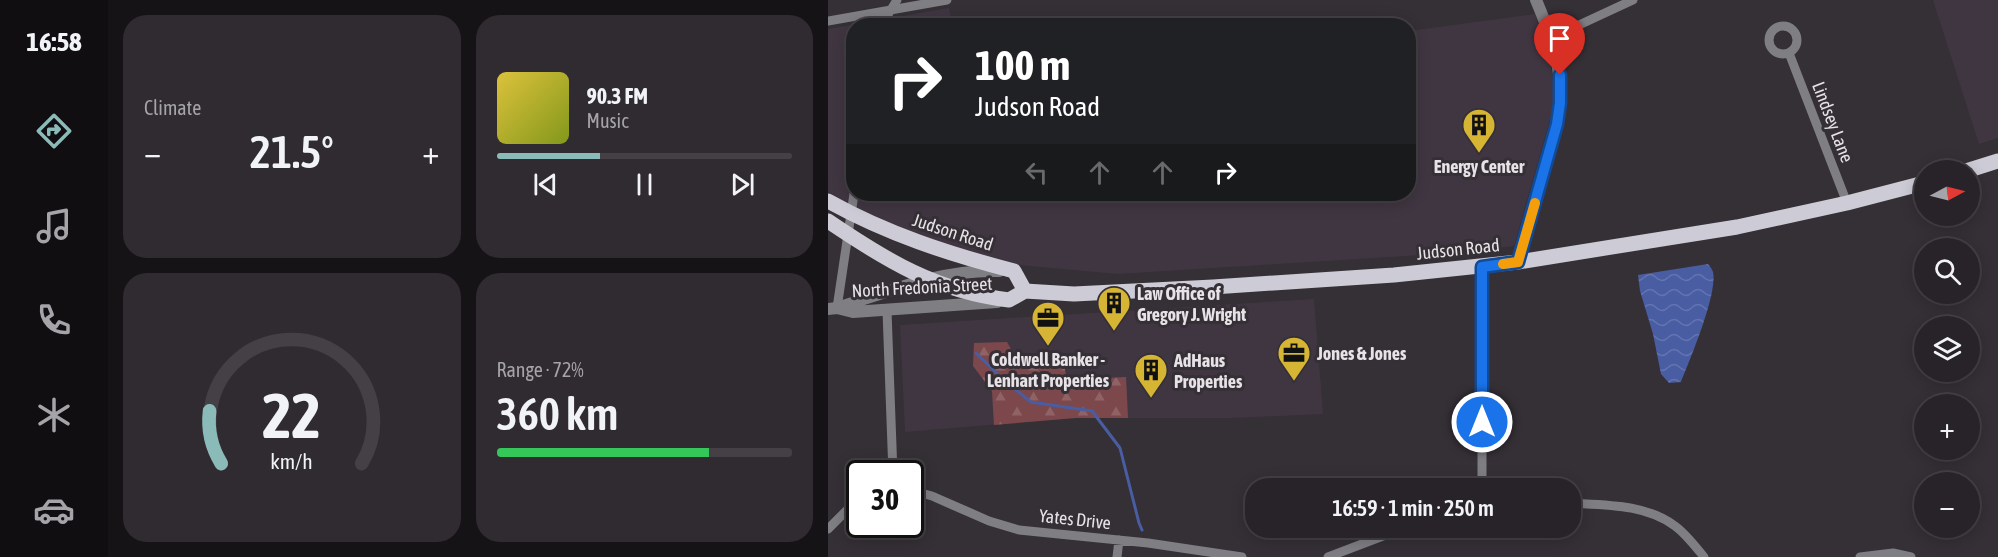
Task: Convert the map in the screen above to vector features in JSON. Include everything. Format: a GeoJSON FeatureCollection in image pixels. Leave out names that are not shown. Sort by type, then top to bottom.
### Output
{"type":"FeatureCollection","features":[{"type":"Feature","properties":{"kind":"main road"},"geometry":{"type":"LineString","coordinates":[[1980,167],[1998,161]]}},
{"type":"Feature","properties":{"kind":"main road","name":"Judson Road"},"geometry":{"type":"LineString","coordinates":[[1025,291],[1074,294],[1155,290],[1360,278],[1482,267],[1727,228],[1847,203],[1914,186]]}},
{"type":"Feature","properties":{"kind":"main road","name":"Judson Road"},"geometry":{"type":"LineString","coordinates":[[828,201],[851,214],[930,247],[1014,271]]}},
{"type":"Feature","properties":{"kind":"main road"},"geometry":{"type":"LineString","coordinates":[[828,220],[893,263],[926,279],[959,291],[1008,300],[1025,291],[1014,271]]}},
{"type":"Feature","properties":{"kind":"street"},"geometry":{"type":"LineString","coordinates":[[886,18],[897,0]]}},
{"type":"Feature","properties":{"kind":"street"},"geometry":{"type":"LineString","coordinates":[[848,18],[947,0]]}},
{"type":"Feature","properties":{"kind":"street"},"geometry":{"type":"LineString","coordinates":[[1518,262],[1559,113],[1560,75],[1551,38],[1536,0]]}},
{"type":"Feature","properties":{"kind":"street"},"geometry":{"type":"LineString","coordinates":[[1551,38],[1633,0]]}},
{"type":"Feature","properties":{"kind":"street"},"geometry":{"type":"LineString","coordinates":[[828,21],[846,18]]}},
{"type":"Feature","properties":{"kind":"street","name":"Lindsey Lane"},"geometry":{"type":"LineString","coordinates":[[1789,53],[1847,203]]}},
{"type":"Feature","properties":{"kind":"street"},"geometry":{"type":"LineString","coordinates":[[833,308],[853,201]]}},
{"type":"Feature","properties":{"kind":"street"},"geometry":{"type":"LineString","coordinates":[[1482,267],[1482,478]]}},
{"type":"Feature","properties":{"kind":"street","name":"North Fredonia Street"},"geometry":{"type":"LineString","coordinates":[[833,308],[926,279],[968,271],[1014,271]]}},
{"type":"Feature","properties":{"kind":"street","name":"North Fredonia Street"},"geometry":{"type":"LineString","coordinates":[[833,308],[853,312],[887,311],[1008,300]]}},
{"type":"Feature","properties":{"kind":"street"},"geometry":{"type":"LineString","coordinates":[[887,311],[892,460]]}},
{"type":"Feature","properties":{"kind":"street","name":"Yates Drive"},"geometry":{"type":"LineString","coordinates":[[924,494],[989,521],[1019,530],[1119,540],[1242,557]]}},
{"type":"Feature","properties":{"kind":"street"},"geometry":{"type":"LineString","coordinates":[[1581,504],[1627,508],[1661,518],[1678,528],[1704,557]]}},
{"type":"Feature","properties":{"kind":"street"},"geometry":{"type":"LineString","coordinates":[[828,529],[846,511]]}},
{"type":"Feature","properties":{"kind":"street"},"geometry":{"type":"LineString","coordinates":[[1328,557],[1378,538]]}},
{"type":"Feature","properties":{"kind":"street"},"geometry":{"type":"LineString","coordinates":[[1117,557],[1119,540]]}},
{"type":"Feature","properties":{"kind":"street"},"geometry":{"type":"LineString","coordinates":[[1860,557],[1893,553],[1911,557]]}},
{"type":"Feature","properties":{"kind":"shaded area"},"geometry":{"type":"Polygon","coordinates":[[[1933,0],[1998,0],[1998,138],[1979,144],[1933,0]]]}},
{"type":"Feature","properties":{"kind":"shaded area"},"geometry":{"type":"Polygon","coordinates":[[[949,8],[951,18],[891,18],[949,8]]]}},
{"type":"Feature","properties":{"kind":"shaded area"},"geometry":{"type":"Polygon","coordinates":[[[1535,14],[1550,56],[1554,93],[1552,112],[1514,246],[1469,252],[1118,274],[1019,265],[987,258],[931,241],[861,210],[828,192],[828,29],[846,26],[846,201],[1416,201],[1416,30],[1535,14]]]}},
{"type":"Feature","properties":{"kind":"shaded area"},"geometry":{"type":"Polygon","coordinates":[[[1314,299],[1323,414],[1229,418],[1073,418],[905,432],[900,325],[1314,299]]]}},
{"type":"Feature","properties":{"kind":"green space"},"geometry":{"type":"Polygon","coordinates":[[[1007,342],[1022,369],[1064,365],[1067,380],[1126,377],[1128,418],[1076,418],[994,425],[992,391],[973,366],[974,343],[1007,342]]]}},
{"type":"Feature","properties":{"kind":"water"},"geometry":{"type":"Polygon","coordinates":[[[1708,264],[1713,272],[1713,282],[1702,327],[1681,382],[1669,383],[1661,374],[1638,275],[1708,264]]]}},
{"type":"Feature","properties":{"kind":"waterway"},"geometry":{"type":"LineString","coordinates":[[976,353],[1031,402],[1092,411],[1120,448],[1142,530]]}},
{"type":"Feature","properties":{"kind":"slow traffic"},"geometry":{"type":"LineString","coordinates":[[1503,264],[1518,262],[1535,203]]}},
{"type":"Feature","properties":{"kind":"place","name":"Energy Center"},"geometry":{"type":"Point","coordinates":[1479,154]}},
{"type":"Feature","properties":{"kind":"place","name":"Law Office of Gregory J. Wright"},"geometry":{"type":"Point","coordinates":[1114,332]}},
{"type":"Feature","properties":{"kind":"place","name":"Coldwell Banker - Lenhart Properties"},"geometry":{"type":"Point","coordinates":[1048,347]}},
{"type":"Feature","properties":{"kind":"place","name":"Jones & Jones"},"geometry":{"type":"Point","coordinates":[1294,382]}},
{"type":"Feature","properties":{"kind":"place","name":"AdHaus Properties"},"geometry":{"type":"Point","coordinates":[1151,399]}},
{"type":"Feature","properties":{"kind":"route"},"geometry":{"type":"LineString","coordinates":[[1482,422],[1482,267],[1518,262],[1557,124],[1561,94],[1560,75]]}}]}
